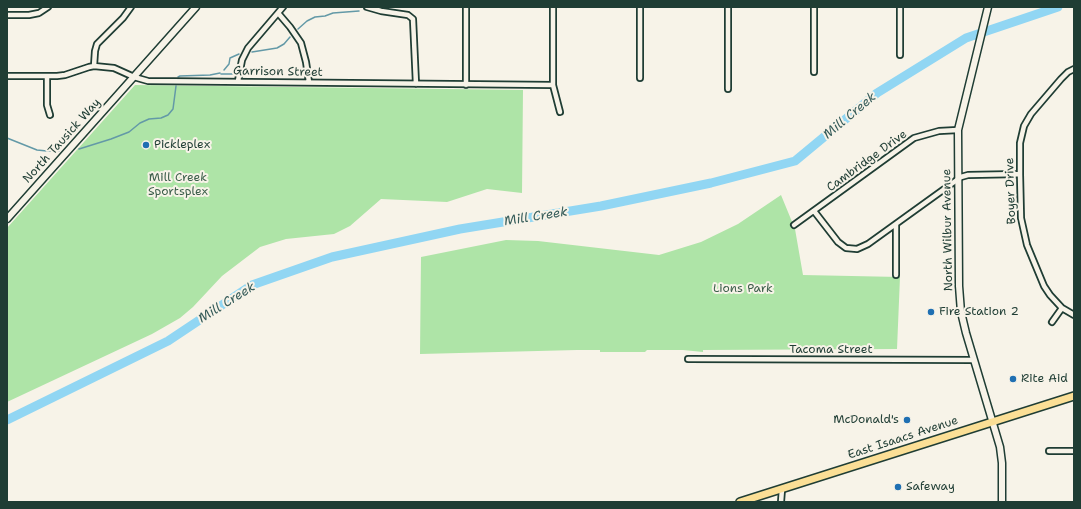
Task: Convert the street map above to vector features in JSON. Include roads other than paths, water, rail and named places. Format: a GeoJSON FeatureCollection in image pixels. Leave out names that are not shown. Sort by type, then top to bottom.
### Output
{"type":"FeatureCollection","features":[{"type":"Feature","properties":{"kind":"main road","name":"North Tausick Way"},"geometry":{"type":"LineString","coordinates":[[7,219],[196,7]]}},
{"type":"Feature","properties":{"kind":"main road","name":"North Wilbur Avenue"},"geometry":{"type":"LineString","coordinates":[[988,7],[958,130],[960,294],[964,328],[993,421],[1002,458],[1002,502]]}},
{"type":"Feature","properties":{"kind":"main road","name":"East Isaacs Avenue"},"geometry":{"type":"LineString","coordinates":[[740,502],[1074,396]]}},
{"type":"Feature","properties":{"kind":"street"},"geometry":{"type":"LineString","coordinates":[[7,15],[29,15],[39,13],[48,7]]}},
{"type":"Feature","properties":{"kind":"street"},"geometry":{"type":"LineString","coordinates":[[94,66],[97,44],[123,18],[131,7]]}},
{"type":"Feature","properties":{"kind":"street"},"geometry":{"type":"LineString","coordinates":[[238,81],[240,67],[245,53],[283,7]]}},
{"type":"Feature","properties":{"kind":"street"},"geometry":{"type":"LineString","coordinates":[[367,7],[412,16],[414,22],[416,84]]}},
{"type":"Feature","properties":{"kind":"street"},"geometry":{"type":"LineString","coordinates":[[466,7],[466,85]]}},
{"type":"Feature","properties":{"kind":"street"},"geometry":{"type":"LineString","coordinates":[[553,7],[553,85],[560,112]]}},
{"type":"Feature","properties":{"kind":"street"},"geometry":{"type":"LineString","coordinates":[[640,7],[640,78]]}},
{"type":"Feature","properties":{"kind":"street"},"geometry":{"type":"LineString","coordinates":[[728,7],[728,89]]}},
{"type":"Feature","properties":{"kind":"street"},"geometry":{"type":"LineString","coordinates":[[814,7],[814,72]]}},
{"type":"Feature","properties":{"kind":"street"},"geometry":{"type":"LineString","coordinates":[[900,7],[900,55]]}},
{"type":"Feature","properties":{"kind":"street"},"geometry":{"type":"LineString","coordinates":[[278,14],[290,26],[301,43],[309,82]]}},
{"type":"Feature","properties":{"kind":"street","name":"Garrison Street"},"geometry":{"type":"LineString","coordinates":[[7,76],[65,75],[94,66],[114,68],[134,77],[148,81],[553,85]]}},
{"type":"Feature","properties":{"kind":"street","name":"Boyer Drive"},"geometry":{"type":"LineString","coordinates":[[1074,69],[1068,72],[1061,79],[1031,114],[1024,126],[1020,143],[1021,218],[1024,235],[1044,286],[1054,302],[1074,315]]}},
{"type":"Feature","properties":{"kind":"street"},"geometry":{"type":"LineString","coordinates":[[47,76],[47,105],[50,115]]}},
{"type":"Feature","properties":{"kind":"street","name":"Cambridge Drive"},"geometry":{"type":"LineString","coordinates":[[794,225],[914,138],[939,131],[958,130]]}},
{"type":"Feature","properties":{"kind":"street"},"geometry":{"type":"LineString","coordinates":[[814,211],[842,246],[857,249],[868,244],[958,179],[968,175],[1020,174]]}},
{"type":"Feature","properties":{"kind":"street"},"geometry":{"type":"LineString","coordinates":[[896,224],[896,275]]}},
{"type":"Feature","properties":{"kind":"street"},"geometry":{"type":"LineString","coordinates":[[1052,322],[1062,308]]}},
{"type":"Feature","properties":{"kind":"street","name":"Tacoma Street"},"geometry":{"type":"LineString","coordinates":[[688,359],[974,360]]}},
{"type":"Feature","properties":{"kind":"street"},"geometry":{"type":"LineString","coordinates":[[1049,451],[1074,450]]}},
{"type":"Feature","properties":{"kind":"street"},"geometry":{"type":"LineString","coordinates":[[781,502],[782,489]]}},
{"type":"Feature","properties":{"kind":"waterway","name":"Mill Creek"},"geometry":{"type":"LineString","coordinates":[[7,420],[168,341],[252,285],[332,257],[460,229],[601,206],[711,183],[795,161],[877,93],[966,38],[1058,7]]}},
{"type":"Feature","properties":{"kind":"waterway"},"geometry":{"type":"LineString","coordinates":[[298,29],[307,21],[315,17],[333,13],[359,11]]}},
{"type":"Feature","properties":{"kind":"waterway"},"geometry":{"type":"LineString","coordinates":[[252,52],[277,48],[284,44],[290,37]]}},
{"type":"Feature","properties":{"kind":"waterway"},"geometry":{"type":"LineString","coordinates":[[224,70],[229,64],[230,58],[239,54]]}},
{"type":"Feature","properties":{"kind":"waterway"},"geometry":{"type":"LineString","coordinates":[[178,77],[220,73]]}},
{"type":"Feature","properties":{"kind":"waterway"},"geometry":{"type":"LineString","coordinates":[[221,74],[235,74]]}},
{"type":"Feature","properties":{"kind":"waterway"},"geometry":{"type":"LineString","coordinates":[[243,74],[259,74]]}},
{"type":"Feature","properties":{"kind":"waterway"},"geometry":{"type":"LineString","coordinates":[[79,149],[129,132],[140,123],[149,119],[161,118],[168,115],[173,109],[176,86]]}},
{"type":"Feature","properties":{"kind":"waterway"},"geometry":{"type":"LineString","coordinates":[[7,138],[37,150],[59,151]]}},
{"type":"Feature","properties":{"kind":"place","name":"Pickleplex"},"geometry":{"type":"Point","coordinates":[146,145]}},
{"type":"Feature","properties":{"kind":"place","name":"Fire Station 2"},"geometry":{"type":"Point","coordinates":[931,312]}},
{"type":"Feature","properties":{"kind":"place","name":"Rite Aid"},"geometry":{"type":"Point","coordinates":[1013,379]}},
{"type":"Feature","properties":{"kind":"place","name":"McDonald's"},"geometry":{"type":"Point","coordinates":[907,420]}},
{"type":"Feature","properties":{"kind":"place","name":"Safeway"},"geometry":{"type":"Point","coordinates":[898,487]}},
{"type":"Feature","properties":{"kind":"park label","name":"Mill Creek Sportsplex"},"geometry":{"type":"Point","coordinates":[178,185]}},
{"type":"Feature","properties":{"kind":"park label","name":"Lions Park"},"geometry":{"type":"Point","coordinates":[743,289]}}]}
